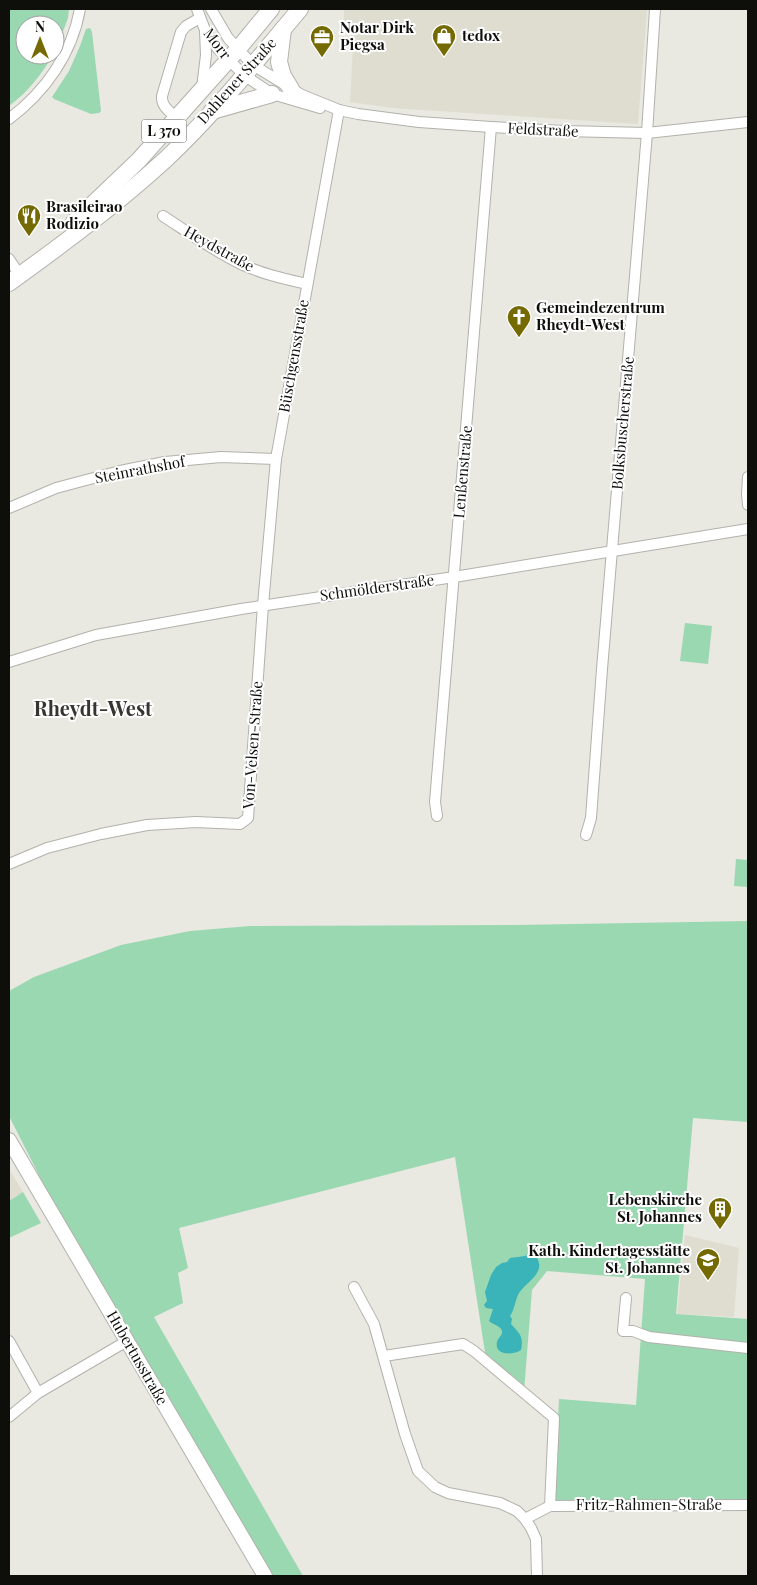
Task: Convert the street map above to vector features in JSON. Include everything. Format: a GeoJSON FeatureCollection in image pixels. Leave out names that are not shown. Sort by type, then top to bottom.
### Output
{"type":"FeatureCollection","features":[{"type":"Feature","properties":{"kind":"main road","name":"Dahlener Straße"},"geometry":{"type":"LineString","coordinates":[[11,266],[76,222],[139,160],[233,55],[271,9]]}},
{"type":"Feature","properties":{"kind":"main road","name":"Dahlener Straße"},"geometry":{"type":"LineString","coordinates":[[9,284],[66,242],[166,159],[249,70],[300,9]]}},
{"type":"Feature","properties":{"kind":"main road"},"geometry":{"type":"LineString","coordinates":[[283,29],[279,62],[283,76],[291,89]]}},
{"type":"Feature","properties":{"kind":"main road"},"geometry":{"type":"LineString","coordinates":[[212,111],[272,94]]}},
{"type":"Feature","properties":{"kind":"main road","name":"Hubertusstraße"},"geometry":{"type":"LineString","coordinates":[[9,1140],[265,1576]]}},
{"type":"Feature","properties":{"kind":"street"},"geometry":{"type":"LineString","coordinates":[[9,119],[22,109],[58,67],[70,42],[80,9]]}},
{"type":"Feature","properties":{"kind":"street","name":"Morr"},"geometry":{"type":"LineString","coordinates":[[211,9],[228,38],[233,55],[249,70]]}},
{"type":"Feature","properties":{"kind":"street","name":"Bolksbuscherstraße"},"geometry":{"type":"LineString","coordinates":[[586,836],[591,818],[656,9]]}},
{"type":"Feature","properties":{"kind":"street","name":"Morr"},"geometry":{"type":"LineString","coordinates":[[199,13],[205,30],[218,49],[233,55],[249,70]]}},
{"type":"Feature","properties":{"kind":"street","name":"Dahlener Straße"},"geometry":{"type":"LineString","coordinates":[[176,117],[164,106],[162,96],[181,32],[199,13]]}},
{"type":"Feature","properties":{"kind":"street","name":"Dahlener Straße"},"geometry":{"type":"LineString","coordinates":[[202,89],[206,55],[205,30]]}},
{"type":"Feature","properties":{"kind":"street","name":"Feldstraße"},"geometry":{"type":"LineString","coordinates":[[249,70],[272,94],[323,108],[419,122],[564,131],[647,133],[748,122]]}},
{"type":"Feature","properties":{"kind":"street","name":"Feldstraße"},"geometry":{"type":"LineString","coordinates":[[249,70],[339,110]]}},
{"type":"Feature","properties":{"kind":"street","name":"Büschgensstraße"},"geometry":{"type":"LineString","coordinates":[[263,605],[276,459],[339,110]]}},
{"type":"Feature","properties":{"kind":"street","name":"Lenßenstraße"},"geometry":{"type":"LineString","coordinates":[[437,816],[435,802],[491,127]]}},
{"type":"Feature","properties":{"kind":"street","name":"Heydstraße"},"geometry":{"type":"LineString","coordinates":[[163,216],[213,249],[243,265],[273,276],[307,284]]}},
{"type":"Feature","properties":{"kind":"street","name":"Steinrathshof"},"geometry":{"type":"LineString","coordinates":[[9,508],[56,488],[120,471],[165,462],[221,457],[276,459]]}},
{"type":"Feature","properties":{"kind":"street"},"geometry":{"type":"LineString","coordinates":[[748,477],[748,505]]}},
{"type":"Feature","properties":{"kind":"street","name":"Schmölderstraße"},"geometry":{"type":"LineString","coordinates":[[9,662],[96,635],[263,605],[454,577],[748,529]]}},
{"type":"Feature","properties":{"kind":"street","name":"Von-Velsen-Straße"},"geometry":{"type":"LineString","coordinates":[[9,864],[47,848],[101,834],[147,825],[196,822],[240,824],[248,818],[263,605]]}},
{"type":"Feature","properties":{"kind":"street"},"geometry":{"type":"LineString","coordinates":[[354,1287],[374,1324],[405,1434],[418,1471],[435,1487],[448,1493],[500,1504],[517,1511],[532,1528],[536,1538],[537,1576]]}},
{"type":"Feature","properties":{"kind":"street"},"geometry":{"type":"LineString","coordinates":[[626,1298],[623,1331],[633,1331],[649,1338],[748,1348]]}},
{"type":"Feature","properties":{"kind":"street"},"geometry":{"type":"LineString","coordinates":[[9,1341],[38,1393]]}},
{"type":"Feature","properties":{"kind":"street"},"geometry":{"type":"LineString","coordinates":[[9,1417],[38,1393],[127,1341]]}},
{"type":"Feature","properties":{"kind":"street"},"geometry":{"type":"LineString","coordinates":[[384,1356],[463,1344],[474,1351],[554,1418],[550,1506]]}},
{"type":"Feature","properties":{"kind":"street","name":"Fritz-Rahmen-Straße"},"geometry":{"type":"LineString","coordinates":[[525,1519],[550,1506],[748,1506]]}},
{"type":"Feature","properties":{"kind":"shaded area"},"geometry":{"type":"Polygon","coordinates":[[[344,9],[647,9],[638,124],[393,108],[350,102],[354,28],[344,23],[344,9]]]}},
{"type":"Feature","properties":{"kind":"shaded area"},"geometry":{"type":"Polygon","coordinates":[[[9,1169],[23,1192],[9,1201],[9,1169]]]}},
{"type":"Feature","properties":{"kind":"shaded area","name":"Kath. Kindertagesstätte St. Johannes"},"geometry":{"type":"Polygon","coordinates":[[[685,1235],[739,1248],[734,1317],[677,1314],[685,1235]]]}},
{"type":"Feature","properties":{"kind":"green space"},"geometry":{"type":"Polygon","coordinates":[[[9,9],[69,9],[65,26],[65,15],[15,15],[15,65],[47,65],[34,83],[9,106],[9,9]]]}},
{"type":"Feature","properties":{"kind":"green space"},"geometry":{"type":"Polygon","coordinates":[[[90,28],[101,111],[91,114],[52,97],[69,71],[86,29],[90,28]]]}},
{"type":"Feature","properties":{"kind":"green space"},"geometry":{"type":"Polygon","coordinates":[[[685,623],[712,626],[708,664],[680,661],[685,623]]]}},
{"type":"Feature","properties":{"kind":"green space"},"geometry":{"type":"Polygon","coordinates":[[[736,859],[748,860],[748,887],[734,886],[736,859]]]}},
{"type":"Feature","properties":{"kind":"green space"},"geometry":{"type":"Polygon","coordinates":[[[748,921],[748,1122],[693,1118],[676,1314],[748,1319],[748,1502],[554,1501],[559,1399],[636,1405],[645,1279],[547,1271],[532,1290],[524,1392],[486,1359],[455,1157],[179,1228],[188,1268],[178,1273],[183,1303],[154,1317],[303,1576],[271,1576],[133,1337],[91,1270],[46,1189],[9,1116],[9,991],[34,977],[121,945],[190,931],[250,926],[516,925],[748,921]]]}},
{"type":"Feature","properties":{"kind":"green space"},"geometry":{"type":"Polygon","coordinates":[[[23,1192],[41,1223],[9,1238],[9,1201],[23,1192]]]}},
{"type":"Feature","properties":{"kind":"water"},"geometry":{"type":"Polygon","coordinates":[[[529,1253],[534,1253],[538,1260],[538,1271],[519,1293],[510,1316],[512,1319],[511,1324],[521,1338],[521,1350],[514,1353],[501,1352],[498,1350],[497,1342],[502,1331],[489,1321],[493,1309],[486,1308],[484,1305],[487,1301],[485,1292],[496,1267],[507,1262],[510,1258],[525,1256],[529,1253]]]}},
{"type":"Feature","properties":{"kind":"place","name":"tedox"},"geometry":{"type":"Point","coordinates":[444,57]}},
{"type":"Feature","properties":{"kind":"place","name":"Notar Dirk Piegsa"},"geometry":{"type":"Point","coordinates":[322,58]}},
{"type":"Feature","properties":{"kind":"place","name":"Brasileirao Rodizio"},"geometry":{"type":"Point","coordinates":[29,237]}},
{"type":"Feature","properties":{"kind":"place","name":"Gemeindezentrum Rheydt-West"},"geometry":{"type":"Point","coordinates":[519,338]}},
{"type":"Feature","properties":{"kind":"place","name":"Lebenskirche St. Johannes"},"geometry":{"type":"Point","coordinates":[720,1230]}},
{"type":"Feature","properties":{"kind":"place","name":"Kath. Kindertagesstätte St. Johannes"},"geometry":{"type":"Point","coordinates":[708,1281]}},
{"type":"Feature","properties":{"kind":"district","name":"Rheydt-West"},"geometry":{"type":"Point","coordinates":[93,709]}}]}
